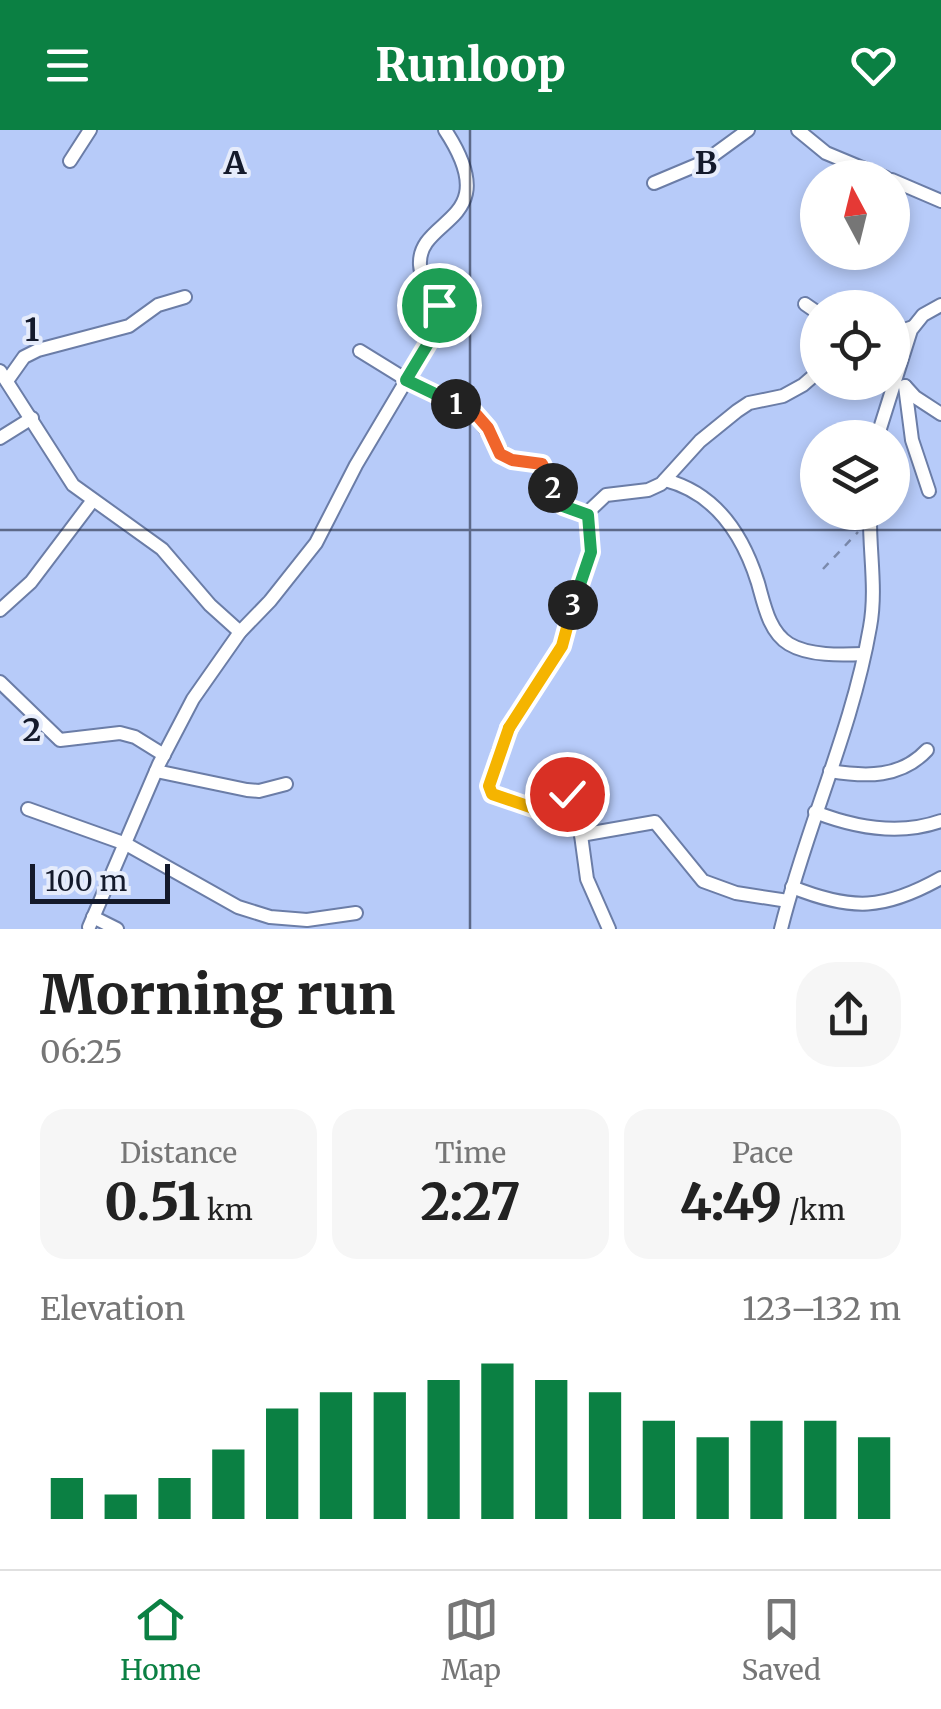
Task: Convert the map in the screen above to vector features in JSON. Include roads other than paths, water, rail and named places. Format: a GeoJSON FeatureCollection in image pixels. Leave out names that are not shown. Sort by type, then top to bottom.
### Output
{"type":"FeatureCollection","features":[{"type":"Feature","properties":{"kind":"street"},"geometry":{"type":"LineString","coordinates":[[70,161],[90,130]]}},
{"type":"Feature","properties":{"kind":"street"},"geometry":{"type":"LineString","coordinates":[[117,929],[88,925],[156,771],[194,698],[240,632],[316,543],[356,465],[441,322],[439,305],[419,262],[422,250],[465,202],[459,151],[445,130]]}},
{"type":"Feature","properties":{"kind":"street"},"geometry":{"type":"LineString","coordinates":[[654,183],[704,162],[748,130]]}},
{"type":"Feature","properties":{"kind":"street"},"geometry":{"type":"LineString","coordinates":[[798,130],[826,153],[844,160]]}},
{"type":"Feature","properties":{"kind":"street"},"geometry":{"type":"LineString","coordinates":[[910,187],[941,200]]}},
{"type":"Feature","properties":{"kind":"street"},"geometry":{"type":"LineString","coordinates":[[185,297],[158,305],[130,326],[38,350],[3,376],[73,485],[162,549],[240,632]]}},
{"type":"Feature","properties":{"kind":"street"},"geometry":{"type":"LineString","coordinates":[[910,327],[941,305]]}},
{"type":"Feature","properties":{"kind":"street"},"geometry":{"type":"LineString","coordinates":[[910,340],[913,326]]}},
{"type":"Feature","properties":{"kind":"street"},"geometry":{"type":"LineString","coordinates":[[360,351],[406,380],[474,412],[488,428],[500,454],[512,460],[542,464],[563,506],[588,515]]}},
{"type":"Feature","properties":{"kind":"street"},"geometry":{"type":"LineString","coordinates":[[609,929],[587,879],[577,810],[567,794],[539,810],[495,796],[489,789],[499,751],[514,716],[562,646],[591,552],[588,515],[606,495],[648,490],[665,480],[700,441],[749,403],[783,396],[800,388]]}},
{"type":"Feature","properties":{"kind":"street"},"geometry":{"type":"LineString","coordinates":[[910,391],[941,414]]}},
{"type":"Feature","properties":{"kind":"street"},"geometry":{"type":"LineString","coordinates":[[905,400],[912,440],[930,491]]}},
{"type":"Feature","properties":{"kind":"street"},"geometry":{"type":"LineString","coordinates":[[0,438],[32,418]]}},
{"type":"Feature","properties":{"kind":"street"},"geometry":{"type":"LineString","coordinates":[[665,480],[704,495],[719,510],[750,562],[773,627],[789,644],[836,655],[864,654]]}},
{"type":"Feature","properties":{"kind":"street"},"geometry":{"type":"LineString","coordinates":[[0,610],[31,582],[92,500]]}},
{"type":"Feature","properties":{"kind":"street"},"geometry":{"type":"LineString","coordinates":[[781,929],[815,812],[858,691],[874,595],[871,530]]}},
{"type":"Feature","properties":{"kind":"street"},"geometry":{"type":"LineString","coordinates":[[0,682],[60,740],[120,733],[135,737],[164,755]]}},
{"type":"Feature","properties":{"kind":"street"},"geometry":{"type":"LineString","coordinates":[[830,771],[890,773],[911,766],[927,750]]}},
{"type":"Feature","properties":{"kind":"street"},"geometry":{"type":"LineString","coordinates":[[156,771],[247,790],[286,784]]}},
{"type":"Feature","properties":{"kind":"street"},"geometry":{"type":"LineString","coordinates":[[28,809],[126,844],[238,907],[270,917],[307,920],[356,912]]}},
{"type":"Feature","properties":{"kind":"street"},"geometry":{"type":"LineString","coordinates":[[815,812],[844,824],[885,829],[909,830],[941,821]]}},
{"type":"Feature","properties":{"kind":"street"},"geometry":{"type":"LineString","coordinates":[[581,835],[655,822],[703,881],[736,894],[790,894],[848,905],[874,905],[920,890],[941,878]]}}]}
